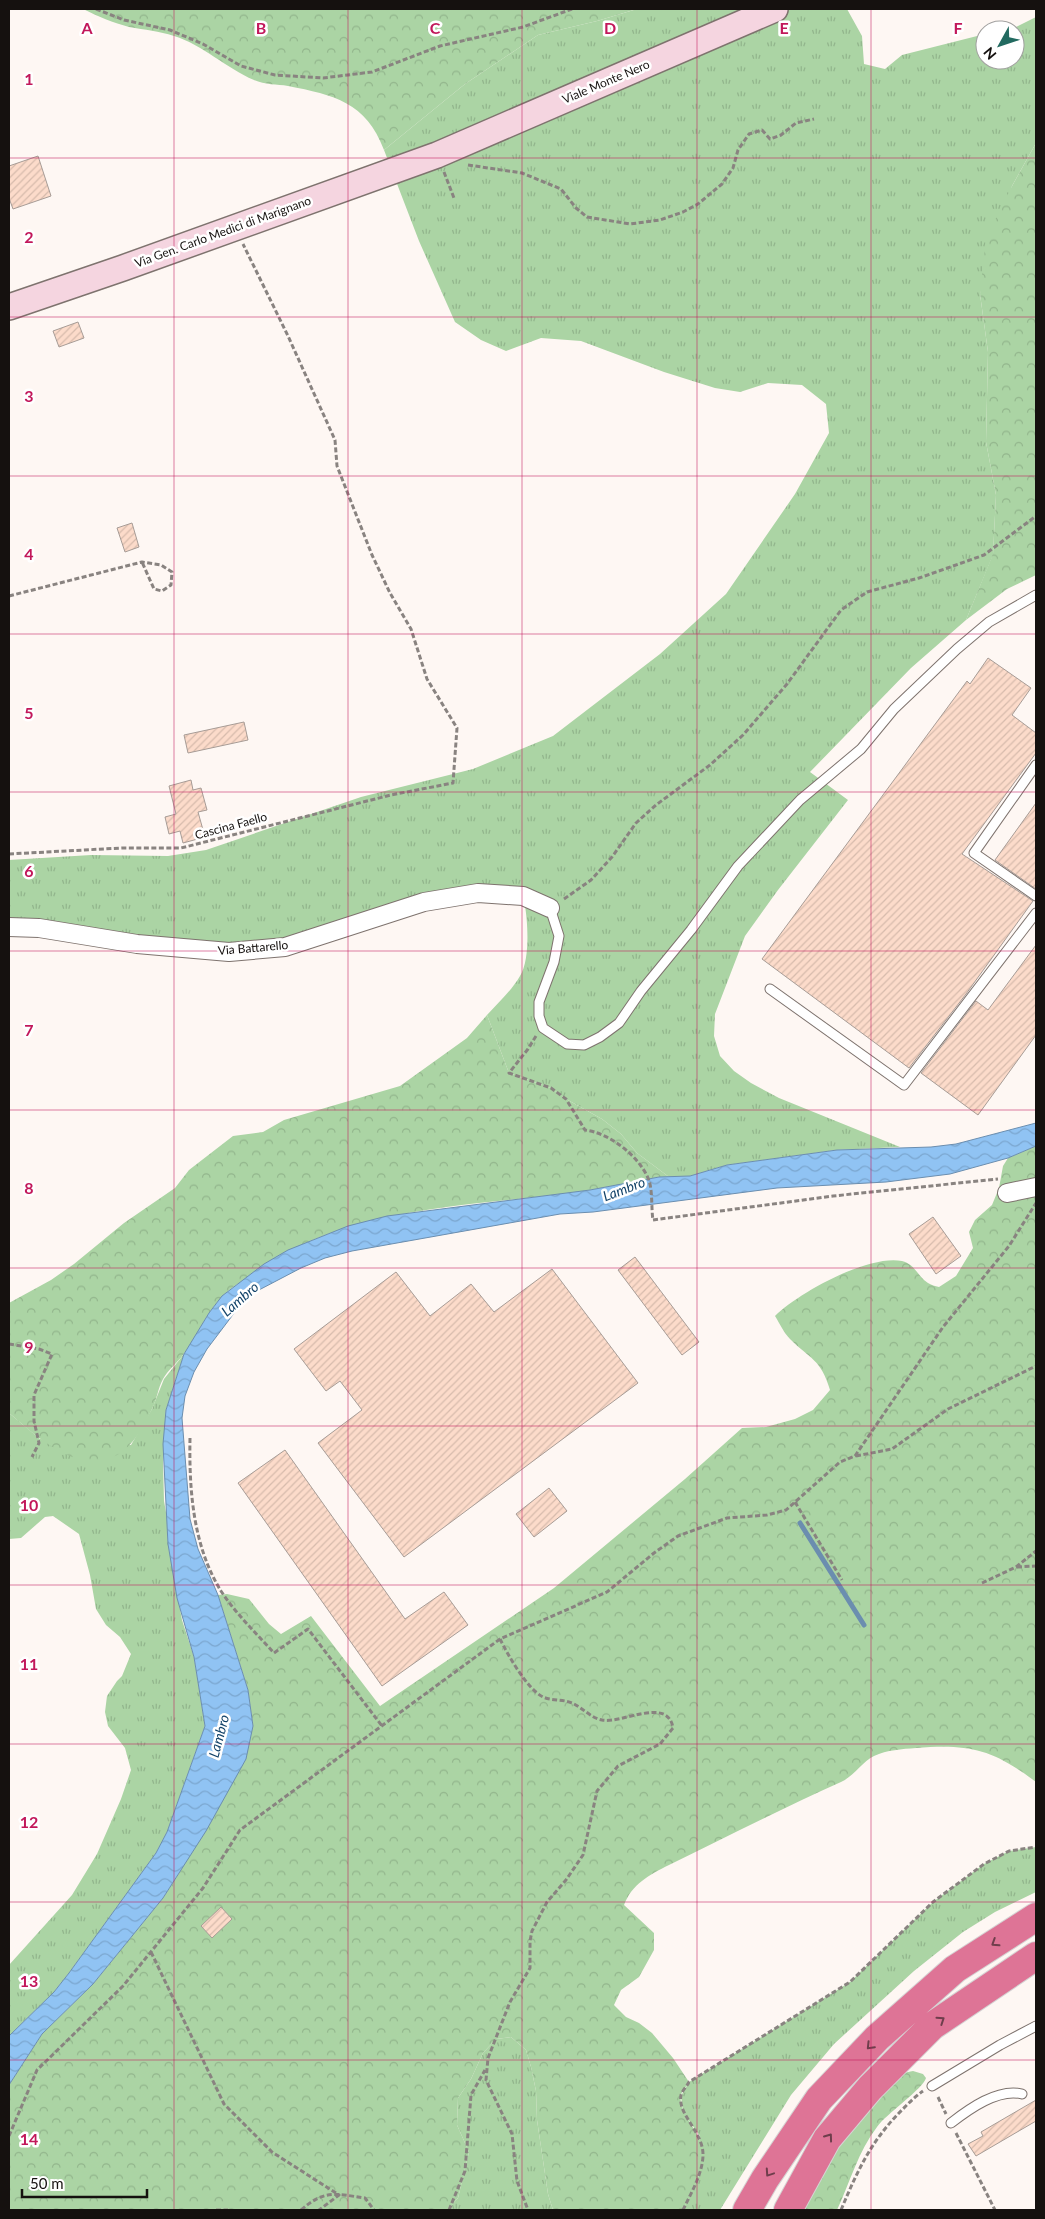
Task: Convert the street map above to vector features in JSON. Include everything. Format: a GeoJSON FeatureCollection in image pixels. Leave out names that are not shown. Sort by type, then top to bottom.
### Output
{"type":"FeatureCollection","features":[{"type":"Feature","properties":{"kind":"highway"},"geometry":{"type":"LineString","coordinates":[[747,2210],[765,2179],[818,2099],[877,2038],[955,1969],[1036,1917]]}},
{"type":"Feature","properties":{"kind":"highway"},"geometry":{"type":"LineString","coordinates":[[788,2210],[827,2139],[870,2088],[932,2026],[1036,1956]]}},
{"type":"Feature","properties":{"kind":"street","name":"Viale Monte Nero"},"geometry":{"type":"LineString","coordinates":[[443,153],[775,9]]}},
{"type":"Feature","properties":{"kind":"street","name":"Via Gen. Carlo Medici di Marignano"},"geometry":{"type":"LineString","coordinates":[[9,306],[236,228],[443,153]]}},
{"type":"Feature","properties":{"kind":"street","name":"Via Battarello"},"geometry":{"type":"LineString","coordinates":[[9,927],[39,928],[181,950],[229,952],[285,947],[424,902],[478,893],[523,896],[556,904]]}},
{"type":"Feature","properties":{"kind":"street"},"geometry":{"type":"LineString","coordinates":[[1007,1186],[1036,1187]]}},
{"type":"Feature","properties":{"kind":"lane"},"geometry":{"type":"LineString","coordinates":[[556,904],[560,936],[554,962],[539,1002],[539,1016],[544,1028],[567,1044],[584,1045],[600,1037],[619,1023],[641,991],[691,930],[738,866],[800,800],[860,749],[894,709],[957,648],[988,622],[1036,595]]}},
{"type":"Feature","properties":{"kind":"lane"},"geometry":{"type":"LineString","coordinates":[[1036,765],[974,853],[1036,896]]}},
{"type":"Feature","properties":{"kind":"lane"},"geometry":{"type":"LineString","coordinates":[[770,989],[904,1085],[1036,913]]}},
{"type":"Feature","properties":{"kind":"lane"},"geometry":{"type":"LineString","coordinates":[[932,2086],[1000,2045],[1036,2026]]}},
{"type":"Feature","properties":{"kind":"lane"},"geometry":{"type":"LineString","coordinates":[[951,2123],[968,2110],[985,2101],[1014,2092],[1022,2094]]}},
{"type":"Feature","properties":{"kind":"path"},"geometry":{"type":"LineString","coordinates":[[96,9],[124,20],[170,30],[203,44],[241,66],[275,75],[323,78],[372,72],[440,46],[524,28],[572,9]]}},
{"type":"Feature","properties":{"kind":"path"},"geometry":{"type":"LineString","coordinates":[[443,153],[466,164],[522,173],[561,189],[576,208],[587,217],[630,224],[660,220],[683,212],[698,204],[722,184],[734,168],[738,150],[749,134],[762,130],[770,139],[781,135],[796,123],[814,119]]}},
{"type":"Feature","properties":{"kind":"path"},"geometry":{"type":"LineString","coordinates":[[443,153],[454,198]]}},
{"type":"Feature","properties":{"kind":"path","name":"Cascina Faello"},"geometry":{"type":"LineString","coordinates":[[9,854],[122,848],[182,848],[391,795],[454,783],[457,728],[427,679],[411,629],[390,594],[372,555],[337,466],[334,440],[236,228]]}},
{"type":"Feature","properties":{"kind":"path"},"geometry":{"type":"LineString","coordinates":[[556,904],[591,880],[612,857],[636,823],[656,804],[710,766],[743,736],[787,684],[841,610],[867,592],[919,578],[984,555],[1036,516]]}},
{"type":"Feature","properties":{"kind":"path"},"geometry":{"type":"LineString","coordinates":[[9,596],[142,562],[161,565],[172,572],[171,585],[162,591],[154,589],[142,562]]}},
{"type":"Feature","properties":{"kind":"path"},"geometry":{"type":"LineString","coordinates":[[544,1028],[532,1039],[528,1049],[509,1073],[551,1088],[566,1099],[585,1130],[598,1131],[637,1161],[648,1179],[653,1220],[833,1196],[947,1185],[985,1179],[1007,1186]]}},
{"type":"Feature","properties":{"kind":"path"},"geometry":{"type":"LineString","coordinates":[[855,1456],[943,1327],[1009,1246],[1036,1202]]}},
{"type":"Feature","properties":{"kind":"path"},"geometry":{"type":"LineString","coordinates":[[9,1344],[39,1349],[52,1354],[34,1395],[34,1420],[39,1442],[37,1451],[32,1457]]}},
{"type":"Feature","properties":{"kind":"path"},"geometry":{"type":"LineString","coordinates":[[9,2136],[37,2070],[123,1986],[203,1888],[240,1830],[500,1639],[607,1592],[654,1553],[678,1536],[727,1518],[786,1510],[840,1462],[855,1456],[892,1449],[948,1408],[1036,1366]]}},
{"type":"Feature","properties":{"kind":"path"},"geometry":{"type":"LineString","coordinates":[[190,1438],[192,1505],[200,1541],[221,1591],[274,1653],[308,1629],[382,1726]]}},
{"type":"Feature","properties":{"kind":"path"},"geometry":{"type":"LineString","coordinates":[[795,1502],[842,1580]]}},
{"type":"Feature","properties":{"kind":"path"},"geometry":{"type":"LineString","coordinates":[[982,1583],[1016,1567],[1036,1551]]}},
{"type":"Feature","properties":{"kind":"path"},"geometry":{"type":"LineString","coordinates":[[1016,1567],[1036,1566]]}},
{"type":"Feature","properties":{"kind":"path"},"geometry":{"type":"LineString","coordinates":[[449,2210],[465,2171],[471,2094],[486,2069],[491,2048],[510,2002],[530,1968],[532,1931],[547,1902],[566,1880],[583,1855],[596,1791],[618,1766],[660,1744],[673,1728],[670,1719],[661,1713],[644,1713],[616,1719],[600,1720],[573,1703],[542,1696],[526,1680],[507,1654],[500,1639]]}},
{"type":"Feature","properties":{"kind":"path"},"geometry":{"type":"LineString","coordinates":[[683,2210],[700,2173],[703,2155],[700,2136],[683,2112],[681,2096],[689,2082],[850,1982],[934,1902],[984,1864],[1008,1851],[1036,1847]]}},
{"type":"Feature","properties":{"kind":"path"},"geometry":{"type":"LineString","coordinates":[[151,1952],[224,2104],[272,2152],[339,2195]]}},
{"type":"Feature","properties":{"kind":"path"},"geometry":{"type":"LineString","coordinates":[[486,2069],[488,2085],[512,2134],[517,2181],[528,2210]]}},
{"type":"Feature","properties":{"kind":"path"},"geometry":{"type":"LineString","coordinates":[[841,2210],[859,2167],[881,2133],[915,2096],[932,2086],[995,2210]]}},
{"type":"Feature","properties":{"kind":"path"},"geometry":{"type":"LineString","coordinates":[[301,2210],[323,2194],[365,2198],[374,2210]]}},
{"type":"Feature","properties":{"kind":"path"},"geometry":{"type":"LineString","coordinates":[[319,2210],[339,2195]]}},
{"type":"Feature","properties":{"kind":"path"},"geometry":{"type":"LineString","coordinates":[[216,2210],[228,2210]]}},
{"type":"Feature","properties":{"kind":"green space"},"geometry":{"type":"Polygon","coordinates":[[[83,9],[637,9],[538,35],[465,84],[384,150],[377,134],[368,121],[346,103],[320,93],[258,82],[185,40],[163,33],[129,27],[83,9]]]}},
{"type":"Feature","properties":{"kind":"green space"},"geometry":{"type":"Polygon","coordinates":[[[637,9],[847,9],[862,36],[864,64],[885,69],[902,55],[975,37],[975,70],[1025,70],[1025,22],[1036,17],[1036,143],[1012,186],[980,294],[988,352],[986,442],[996,495],[993,555],[966,620],[911,668],[810,772],[848,800],[745,936],[715,1014],[714,1036],[720,1056],[734,1071],[751,1083],[779,1098],[900,1147],[836,1150],[727,1165],[690,1176],[669,1177],[637,1153],[621,1134],[602,1119],[566,1099],[551,1088],[509,1073],[487,1015],[517,981],[525,961],[527,952],[527,922],[525,906],[514,895],[375,919],[229,952],[9,927],[9,860],[91,855],[168,856],[206,850],[361,797],[473,769],[553,736],[660,654],[726,594],[795,494],[829,433],[826,404],[802,385],[768,383],[740,392],[715,388],[664,372],[581,341],[541,338],[506,351],[481,340],[455,322],[419,241],[384,150],[465,84],[538,35],[637,9]]]}},
{"type":"Feature","properties":{"kind":"green space"},"geometry":{"type":"Polygon","coordinates":[[[1036,143],[1036,575],[1007,589],[966,620],[993,554],[996,495],[986,442],[988,352],[980,294],[986,238],[1036,143]]]}},
{"type":"Feature","properties":{"kind":"green space"},"geometry":{"type":"Polygon","coordinates":[[[487,1015],[509,1073],[551,1088],[566,1099],[602,1119],[621,1134],[637,1153],[669,1177],[659,1177],[575,1192],[439,1208],[398,1215],[358,1225],[319,1238],[281,1255],[234,1287],[216,1304],[181,1358],[163,1379],[154,1405],[140,1431],[125,1450],[111,1458],[97,1461],[69,1456],[43,1441],[9,1413],[9,1303],[51,1280],[74,1264],[124,1223],[175,1188],[189,1170],[233,1136],[263,1132],[284,1120],[400,1086],[467,1038],[487,1015]]]}},
{"type":"Feature","properties":{"kind":"green space"},"geometry":{"type":"Polygon","coordinates":[[[1036,1146],[1036,1782],[1006,1762],[980,1751],[966,1748],[935,1747],[884,1752],[874,1756],[841,1782],[669,1865],[636,1886],[624,1905],[654,1933],[654,1950],[639,1977],[621,1990],[614,2005],[626,2017],[639,2023],[652,2033],[673,2058],[689,2082],[681,2095],[681,2102],[686,2117],[699,2139],[703,2156],[698,2177],[683,2210],[553,2210],[548,2194],[537,2120],[536,2091],[531,2067],[526,2050],[511,2037],[496,2039],[483,2053],[471,2079],[458,2098],[457,2125],[469,2152],[458,2198],[447,2210],[9,2210],[9,2085],[42,2034],[93,1984],[163,1898],[181,1870],[253,1726],[248,1690],[218,1595],[227,1594],[249,1599],[269,1624],[281,1634],[311,1616],[380,1706],[554,1588],[685,1479],[742,1428],[766,1427],[795,1419],[813,1410],[830,1390],[827,1380],[814,1360],[788,1337],[775,1316],[800,1297],[835,1277],[871,1263],[888,1260],[902,1261],[910,1265],[928,1283],[939,1287],[956,1276],[973,1248],[969,1232],[975,1220],[992,1205],[999,1188],[1003,1166],[1008,1158],[1036,1146]]]}},
{"type":"Feature","properties":{"kind":"green space"},"geometry":{"type":"Polygon","coordinates":[[[184,1354],[166,1410],[163,1462],[164,1501],[168,1544],[182,1620],[194,1657],[205,1726],[167,1832],[156,1853],[54,1992],[9,2036],[9,1965],[72,1895],[97,1854],[121,1799],[131,1770],[125,1748],[108,1726],[105,1712],[107,1696],[122,1676],[131,1654],[120,1637],[106,1625],[96,1609],[90,1575],[79,1534],[53,1516],[45,1517],[21,1538],[9,1539],[9,1413],[40,1439],[131,1445],[152,1409],[164,1379],[184,1354]]]}},
{"type":"Feature","properties":{"kind":"green space"},"geometry":{"type":"Polygon","coordinates":[[[1036,1847],[1036,1892],[995,1912],[963,1932],[914,1971],[834,2044],[791,2095],[720,2210],[683,2210],[700,2173],[700,2136],[683,2112],[681,2096],[689,2082],[850,1982],[933,1902],[984,1864],[1009,1851],[1036,1847]]]}},
{"type":"Feature","properties":{"kind":"green space"},"geometry":{"type":"Polygon","coordinates":[[[511,2037],[526,2050],[531,2067],[536,2091],[537,2120],[548,2194],[553,2210],[447,2210],[458,2198],[469,2152],[457,2125],[458,2098],[471,2079],[483,2053],[496,2039],[511,2037]]]}},
{"type":"Feature","properties":{"kind":"green space"},"geometry":{"type":"Polygon","coordinates":[[[913,2071],[923,2074],[926,2078],[877,2127],[870,2137],[859,2157],[837,2210],[801,2210],[830,2152],[903,2073],[913,2071]]]}},
{"type":"Feature","properties":{"kind":"water","name":"Lambro"},"geometry":{"type":"Polygon","coordinates":[[[1036,1123],[1036,1146],[1008,1158],[950,1174],[886,1182],[777,1188],[593,1212],[560,1214],[352,1251],[325,1258],[301,1268],[257,1291],[238,1308],[207,1349],[194,1372],[185,1396],[182,1418],[190,1519],[198,1549],[218,1595],[248,1690],[253,1726],[246,1759],[206,1831],[163,1898],[93,1984],[42,2034],[9,2085],[9,2036],[54,1992],[156,1853],[167,1832],[205,1726],[194,1657],[177,1598],[168,1544],[163,1444],[166,1410],[184,1354],[209,1313],[222,1296],[264,1264],[288,1250],[348,1226],[387,1216],[590,1190],[659,1177],[690,1176],[727,1165],[837,1150],[931,1147],[956,1144],[1036,1123]]]}},
{"type":"Feature","properties":{"kind":"building"},"geometry":{"type":"Polygon","coordinates":[[[38,156],[51,196],[13,209],[9,198],[9,166],[38,156]]]}},
{"type":"Feature","properties":{"kind":"building"},"geometry":{"type":"Polygon","coordinates":[[[78,322],[84,338],[59,347],[53,331],[78,322]]]}},
{"type":"Feature","properties":{"kind":"building"},"geometry":{"type":"Polygon","coordinates":[[[132,523],[139,547],[125,552],[117,528],[132,523]]]}},
{"type":"Feature","properties":{"kind":"building"},"geometry":{"type":"Polygon","coordinates":[[[988,658],[1031,688],[1012,715],[1036,733],[1036,753],[962,854],[1033,901],[966,994],[909,1068],[762,959],[967,681],[970,684],[988,658]]]}},
{"type":"Feature","properties":{"kind":"building"},"geometry":{"type":"Polygon","coordinates":[[[244,722],[248,740],[188,753],[184,735],[244,722]]]}},
{"type":"Feature","properties":{"kind":"building"},"geometry":{"type":"Polygon","coordinates":[[[191,780],[193,790],[201,788],[207,810],[198,812],[205,837],[183,843],[180,831],[169,834],[165,817],[176,814],[169,786],[191,780]]]}},
{"type":"Feature","properties":{"kind":"building"},"geometry":{"type":"Polygon","coordinates":[[[1036,803],[1036,889],[995,860],[1036,803]]]}},
{"type":"Feature","properties":{"kind":"building"},"geometry":{"type":"Polygon","coordinates":[[[1036,945],[1036,1035],[978,1115],[921,1073],[976,1001],[988,1010],[1036,945]]]}},
{"type":"Feature","properties":{"kind":"building"},"geometry":{"type":"Polygon","coordinates":[[[933,1217],[961,1256],[936,1274],[909,1234],[933,1217]]]}},
{"type":"Feature","properties":{"kind":"building"},"geometry":{"type":"Polygon","coordinates":[[[635,1257],[699,1342],[682,1355],[618,1270],[635,1257]]]}},
{"type":"Feature","properties":{"kind":"building"},"geometry":{"type":"Polygon","coordinates":[[[552,1269],[638,1383],[404,1557],[318,1443],[362,1410],[340,1381],[326,1391],[294,1349],[396,1272],[430,1316],[471,1284],[494,1312],[552,1269]]]}},
{"type":"Feature","properties":{"kind":"building"},"geometry":{"type":"Polygon","coordinates":[[[285,1450],[405,1619],[444,1592],[468,1625],[382,1686],[238,1483],[285,1450]]]}},
{"type":"Feature","properties":{"kind":"building"},"geometry":{"type":"Polygon","coordinates":[[[549,1488],[567,1511],[534,1537],[516,1514],[549,1488]]]}},
{"type":"Feature","properties":{"kind":"building"},"geometry":{"type":"Polygon","coordinates":[[[221,1907],[232,1919],[212,1938],[201,1926],[221,1907]]]}},
{"type":"Feature","properties":{"kind":"building"},"geometry":{"type":"Polygon","coordinates":[[[1036,2100],[1036,2121],[976,2156],[968,2144],[983,2136],[981,2132],[1036,2100]]]}},
{"type":"Feature","properties":{"kind":"waterway"},"geometry":{"type":"LineString","coordinates":[[800,1523],[864,1625]]}}]}
